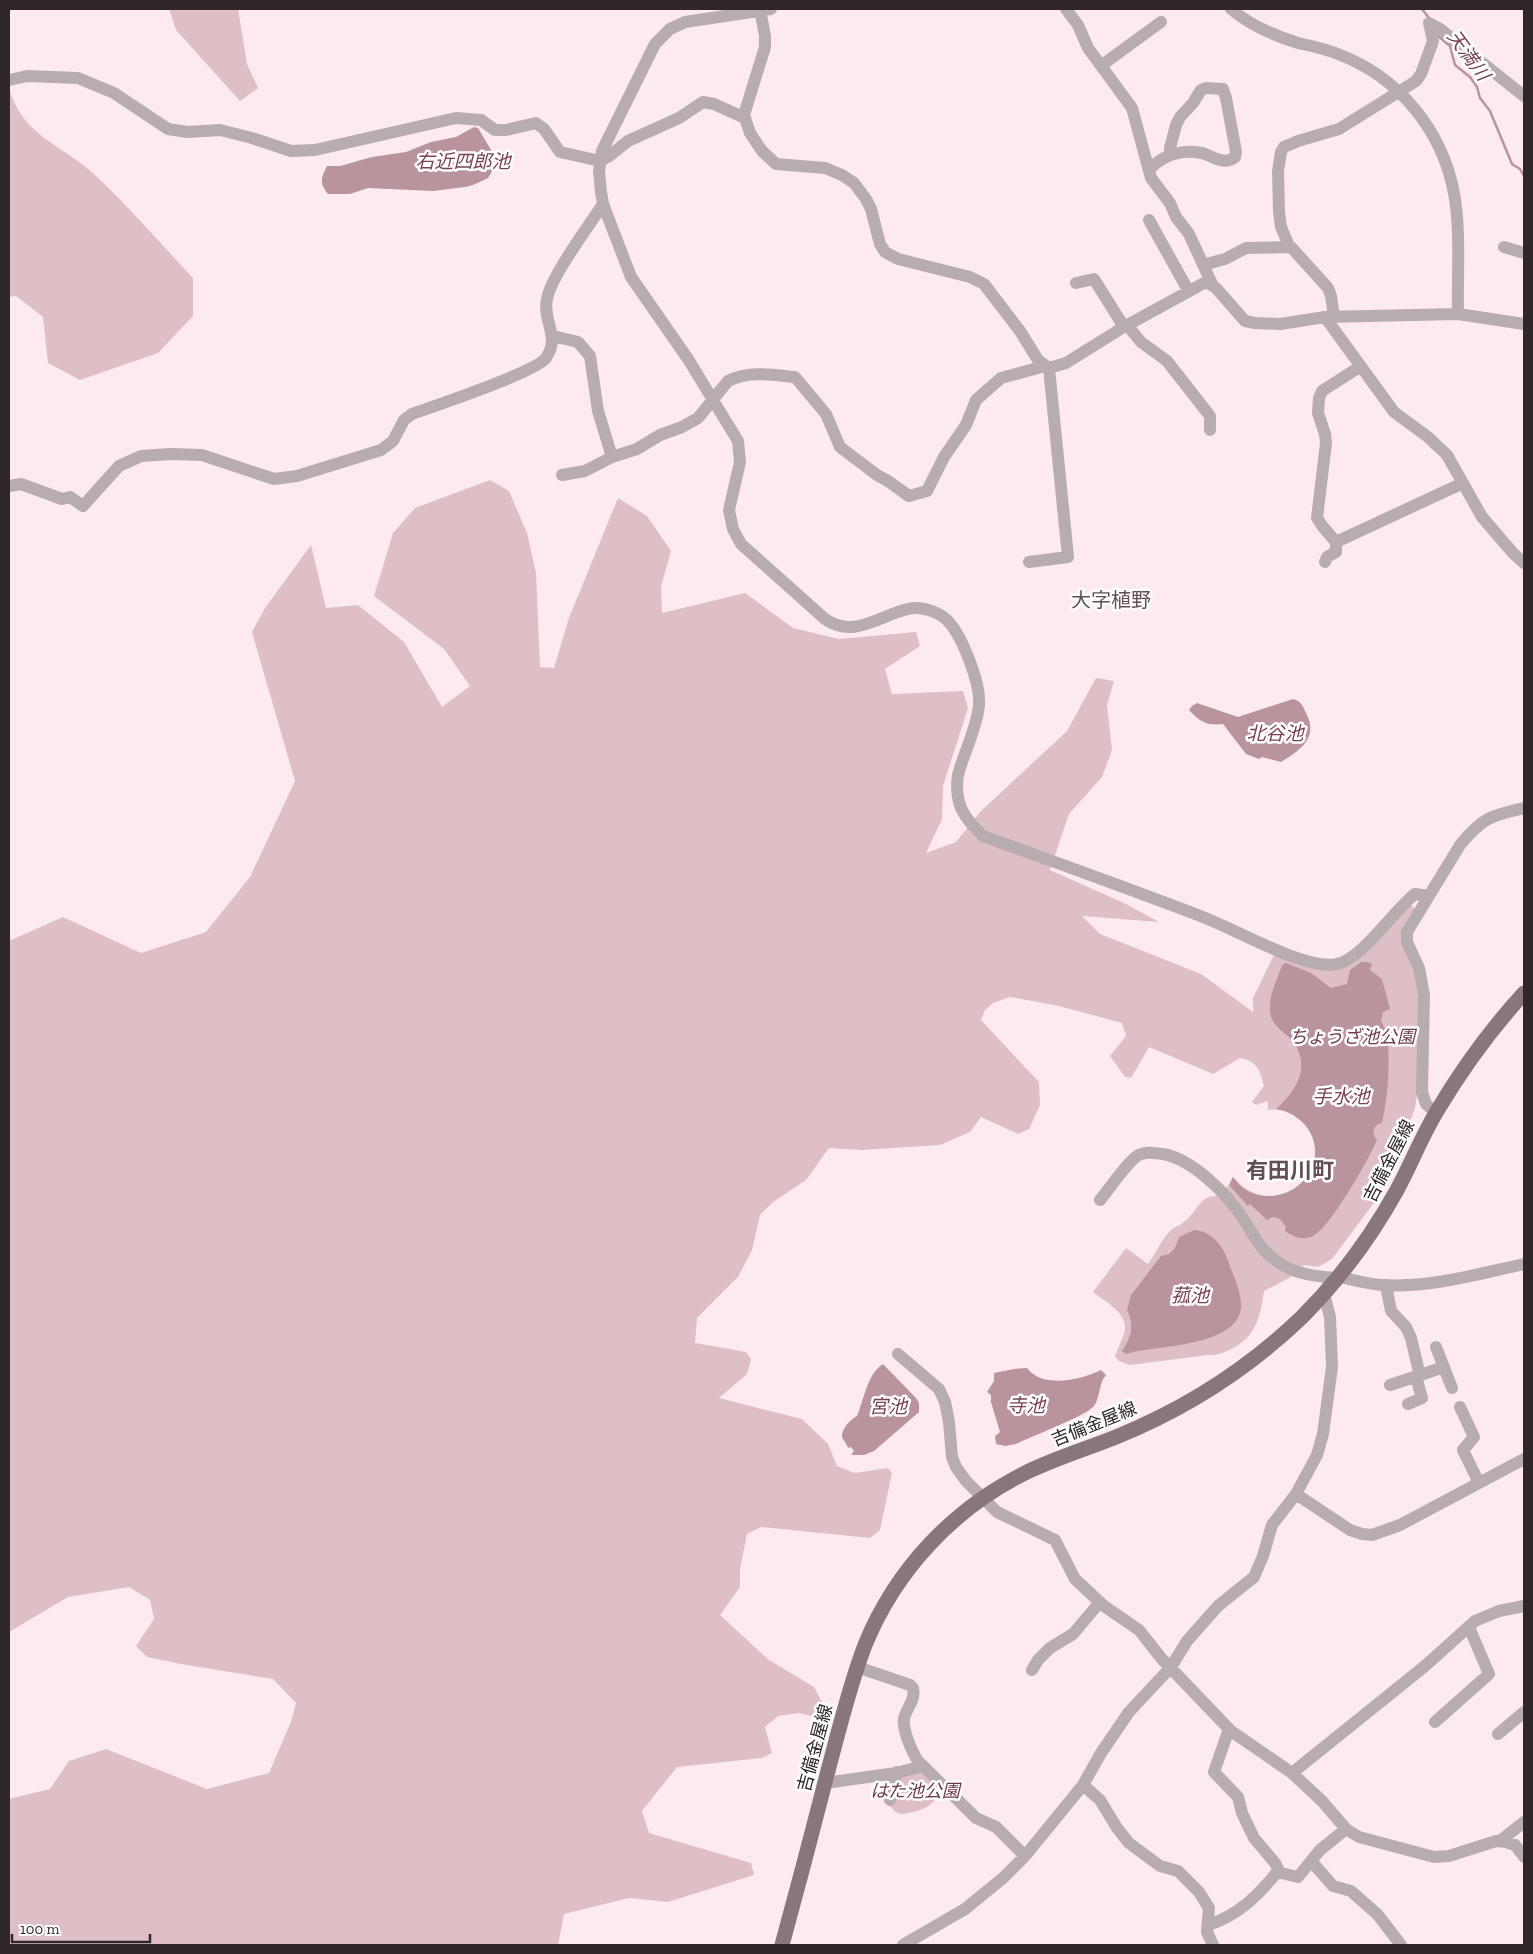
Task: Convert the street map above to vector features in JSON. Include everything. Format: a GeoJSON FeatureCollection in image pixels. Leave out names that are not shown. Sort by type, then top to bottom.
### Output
{"type":"FeatureCollection","features":[{"type":"Feature","properties":{"kind":"main road","name":"吉備金屋線"},"geometry":{"type":"LineString","coordinates":[[782,1945],[857,1667],[874,1626],[902,1576],[940,1533],[984,1497],[1028,1471],[1142,1426],[1200,1396],[1278,1339],[1339,1277],[1378,1222],[1398,1189],[1436,1113],[1474,1054],[1524,993]]}},
{"type":"Feature","properties":{"kind":"street"},"geometry":{"type":"LineString","coordinates":[[1066,9],[1078,25],[1088,48],[1132,108],[1152,178],[1189,234],[1213,286],[1245,321],[1255,324],[1280,324],[1330,317],[1458,314],[1524,324]]}},
{"type":"Feature","properties":{"kind":"street"},"geometry":{"type":"LineString","coordinates":[[1231,9],[1243,19],[1272,33],[1356,61],[1377,73],[1400,91],[1425,123],[1442,157],[1454,192],[1458,224],[1458,314]]}},
{"type":"Feature","properties":{"kind":"street"},"geometry":{"type":"LineString","coordinates":[[1028,562],[1068,557],[1047,367],[1038,360],[1020,331],[984,284],[960,273],[898,259],[885,252],[880,244],[871,208],[854,183],[842,175],[824,168],[776,164],[762,151],[755,142],[745,118],[745,111],[765,47],[764,10],[685,22],[665,33],[655,44],[606,141],[600,161],[599,182],[603,204],[631,277],[714,399],[738,441],[740,462],[729,516],[737,537],[746,549],[832,624],[847,627],[856,626],[917,608],[941,616],[954,629],[971,664],[979,696],[978,712],[958,775],[959,801],[963,814],[984,836],[1205,918],[1253,940],[1309,962],[1325,965],[1338,964],[1358,953],[1415,894],[1428,896]]}},
{"type":"Feature","properties":{"kind":"street"},"geometry":{"type":"LineString","coordinates":[[1102,65],[1162,22]]}},
{"type":"Feature","properties":{"kind":"street"},"geometry":{"type":"LineString","coordinates":[[1289,246],[1281,227],[1279,212],[1278,171],[1281,152],[1284,147],[1298,140],[1338,129],[1416,81],[1433,41],[1429,23],[1440,29],[1524,96]]}},
{"type":"Feature","properties":{"kind":"street"},"geometry":{"type":"LineString","coordinates":[[9,80],[26,76],[78,78],[114,93],[168,129],[188,132],[220,130],[291,151],[338,146],[456,118],[470,118],[481,120],[495,130],[506,130],[536,123],[544,129],[560,152],[600,161],[628,141],[679,118],[703,102],[714,104],[745,118]]}},
{"type":"Feature","properties":{"kind":"street"},"geometry":{"type":"LineString","coordinates":[[1149,170],[1170,154],[1197,152],[1225,161],[1234,157],[1236,152],[1223,90],[1206,88],[1200,90],[1176,125],[1170,154]]}},
{"type":"Feature","properties":{"kind":"street"},"geometry":{"type":"LineString","coordinates":[[9,486],[20,484],[62,499],[70,497],[83,506],[119,466],[141,456],[171,454],[202,455],[274,479],[297,476],[381,450],[394,441],[404,420],[412,414],[538,365],[546,359],[552,346],[553,336],[547,316],[548,295],[562,268],[603,204]]}},
{"type":"Feature","properties":{"kind":"street"},"geometry":{"type":"LineString","coordinates":[[1149,220],[1188,290]]}},
{"type":"Feature","properties":{"kind":"street"},"geometry":{"type":"LineString","coordinates":[[1203,265],[1225,259],[1246,248],[1289,246],[1294,248],[1328,288],[1331,296],[1330,317],[1361,366],[1394,412],[1428,437],[1447,455],[1487,524],[1524,563]]}},
{"type":"Feature","properties":{"kind":"street"},"geometry":{"type":"LineString","coordinates":[[1504,247],[1524,253]]}},
{"type":"Feature","properties":{"kind":"street"},"geometry":{"type":"LineString","coordinates":[[1076,283],[1094,279],[1126,326],[1141,342],[1167,361],[1192,392],[1210,416],[1210,430]]}},
{"type":"Feature","properties":{"kind":"street"},"geometry":{"type":"LineString","coordinates":[[562,475],[585,470],[612,457],[637,449],[660,435],[692,422],[728,381],[735,378],[764,374],[795,377],[826,414],[840,447],[876,475],[909,496],[927,491],[944,457],[966,425],[976,400],[1001,378],[1066,363],[1188,290],[1204,283],[1213,286]]}},
{"type":"Feature","properties":{"kind":"street"},"geometry":{"type":"LineString","coordinates":[[553,336],[578,342],[590,356],[598,411],[612,457]]}},
{"type":"Feature","properties":{"kind":"street"},"geometry":{"type":"LineString","coordinates":[[1325,562],[1327,557],[1336,552],[1336,542],[1317,518],[1326,438],[1318,413],[1317,403],[1322,391],[1361,366]]}},
{"type":"Feature","properties":{"kind":"street"},"geometry":{"type":"LineString","coordinates":[[1336,542],[1463,483]]}},
{"type":"Feature","properties":{"kind":"street"},"geometry":{"type":"LineString","coordinates":[[1436,1113],[1426,1104],[1422,1092],[1424,995],[1419,968],[1406,937],[1409,927],[1460,845],[1481,823],[1498,814],[1524,808]]}},
{"type":"Feature","properties":{"kind":"street"},"geometry":{"type":"LineString","coordinates":[[1100,1200],[1137,1156],[1153,1152],[1175,1157],[1194,1168],[1241,1215],[1257,1242],[1274,1260],[1299,1272],[1322,1277],[1339,1277],[1386,1285],[1435,1282],[1524,1264]]}},
{"type":"Feature","properties":{"kind":"street"},"geometry":{"type":"LineString","coordinates":[[1386,1285],[1391,1311],[1406,1327],[1411,1338],[1422,1398],[1408,1404]]}},
{"type":"Feature","properties":{"kind":"street"},"geometry":{"type":"LineString","coordinates":[[903,1945],[965,1909],[1003,1878],[1025,1856],[1082,1785],[1129,1712],[1171,1667],[1187,1641],[1218,1606],[1254,1577],[1263,1556],[1272,1525],[1296,1494],[1317,1455],[1324,1424],[1332,1367],[1330,1317],[1324,1294]]}},
{"type":"Feature","properties":{"kind":"street"},"geometry":{"type":"LineString","coordinates":[[1436,1347],[1452,1388]]}},
{"type":"Feature","properties":{"kind":"street"},"geometry":{"type":"LineString","coordinates":[[898,1354],[939,1389],[945,1402],[949,1422],[950,1447],[956,1467],[966,1481],[997,1512],[1055,1540],[1075,1579],[1100,1602],[1139,1630],[1148,1644],[1229,1729],[1292,1773],[1322,1801],[1346,1829],[1359,1837],[1434,1857],[1449,1856],[1500,1841],[1524,1822]]}},
{"type":"Feature","properties":{"kind":"street"},"geometry":{"type":"LineString","coordinates":[[1390,1385],[1444,1367]]}},
{"type":"Feature","properties":{"kind":"street"},"geometry":{"type":"LineString","coordinates":[[1460,1407],[1474,1437],[1463,1450],[1479,1483]]}},
{"type":"Feature","properties":{"kind":"street"},"geometry":{"type":"LineString","coordinates":[[1296,1494],[1350,1530],[1372,1535],[1400,1525],[1524,1459]]}},
{"type":"Feature","properties":{"kind":"street"},"geometry":{"type":"LineString","coordinates":[[1032,1670],[1038,1660],[1050,1648],[1073,1634],[1100,1602]]}},
{"type":"Feature","properties":{"kind":"street"},"geometry":{"type":"LineString","coordinates":[[1292,1773],[1425,1666],[1475,1621],[1499,1611],[1524,1606]]}},
{"type":"Feature","properties":{"kind":"street"},"geometry":{"type":"LineString","coordinates":[[1435,1722],[1489,1674],[1469,1626]]}},
{"type":"Feature","properties":{"kind":"street"},"geometry":{"type":"LineString","coordinates":[[857,1667],[910,1684],[913,1688],[913,1698],[904,1720],[912,1752],[923,1766],[976,1818],[996,1827],[1025,1856]]}},
{"type":"Feature","properties":{"kind":"street"},"geometry":{"type":"LineString","coordinates":[[1498,1734],[1524,1712]]}},
{"type":"Feature","properties":{"kind":"street"},"geometry":{"type":"LineString","coordinates":[[1229,1729],[1214,1772],[1238,1798],[1242,1813],[1254,1838],[1275,1863],[1280,1873]]}},
{"type":"Feature","properties":{"kind":"street"},"geometry":{"type":"LineString","coordinates":[[825,1784],[923,1766]]}},
{"type":"Feature","properties":{"kind":"street"},"geometry":{"type":"LineString","coordinates":[[890,1800],[897,1772]]}},
{"type":"Feature","properties":{"kind":"street"},"geometry":{"type":"LineString","coordinates":[[1082,1785],[1100,1800],[1117,1828],[1129,1843],[1160,1866],[1178,1871],[1199,1892],[1209,1908],[1208,1936],[1213,1945]]}},
{"type":"Feature","properties":{"kind":"street"},"geometry":{"type":"LineString","coordinates":[[1208,1925],[1226,1919],[1238,1912],[1277,1872],[1298,1876],[1312,1862],[1320,1850],[1346,1829]]}},
{"type":"Feature","properties":{"kind":"street"},"geometry":{"type":"LineString","coordinates":[[1500,1841],[1515,1845],[1524,1857]]}},
{"type":"Feature","properties":{"kind":"street"},"geometry":{"type":"LineString","coordinates":[[1312,1862],[1333,1886],[1350,1891],[1378,1915],[1401,1945]]}},
{"type":"Feature","properties":{"kind":"green space"},"geometry":{"type":"Polygon","coordinates":[[[169,9],[238,9],[247,64],[258,88],[240,101],[176,30],[169,9]]]}},
{"type":"Feature","properties":{"kind":"green space"},"geometry":{"type":"Polygon","coordinates":[[[9,88],[23,118],[33,129],[95,175],[193,278],[193,316],[158,353],[80,380],[48,363],[43,317],[16,296],[9,297],[9,88]]]}},
{"type":"Feature","properties":{"kind":"green space","name":"ちょうざ池公園"},"geometry":{"type":"Polygon","coordinates":[[[490,480],[509,491],[527,533],[536,573],[540,667],[554,668],[569,618],[618,498],[647,516],[671,551],[661,587],[662,613],[745,593],[793,628],[839,639],[916,632],[920,646],[885,669],[892,694],[963,691],[968,708],[943,786],[942,819],[926,853],[956,842],[981,811],[1067,731],[1096,678],[1114,681],[1107,705],[1112,750],[1102,777],[1069,814],[1050,870],[1126,904],[1159,922],[1082,916],[1100,934],[1201,974],[1253,1012],[1253,998],[1274,955],[1311,968],[1329,970],[1348,965],[1411,905],[1415,909],[1404,926],[1419,985],[1418,1089],[1415,1108],[1395,1164],[1376,1200],[1332,1259],[1318,1267],[1304,1265],[1291,1277],[1264,1291],[1258,1319],[1250,1334],[1236,1346],[1215,1355],[1130,1365],[1119,1361],[1115,1356],[1124,1333],[1124,1321],[1112,1306],[1093,1292],[1126,1248],[1148,1264],[1171,1230],[1188,1218],[1206,1198],[1217,1196],[1229,1185],[1233,1177],[1251,1192],[1269,1196],[1286,1193],[1301,1183],[1311,1169],[1315,1153],[1312,1135],[1300,1119],[1292,1114],[1277,1109],[1268,1110],[1268,1101],[1256,1105],[1252,1102],[1264,1086],[1257,1067],[1246,1059],[1240,1058],[1213,1074],[1149,1047],[1131,1078],[1125,1077],[1110,1056],[1126,1036],[1122,1023],[1059,1006],[1010,997],[993,1003],[985,1010],[981,1020],[1039,1082],[1040,1105],[1029,1129],[1018,1134],[981,1117],[970,1132],[940,1145],[862,1150],[829,1148],[806,1180],[773,1202],[760,1215],[752,1250],[738,1277],[697,1318],[695,1343],[746,1352],[751,1359],[747,1374],[719,1398],[802,1419],[828,1444],[837,1466],[855,1473],[888,1468],[892,1473],[880,1530],[870,1538],[761,1527],[747,1534],[740,1569],[740,1587],[720,1615],[769,1660],[814,1687],[826,1710],[816,1717],[799,1713],[778,1716],[765,1727],[772,1753],[762,1758],[677,1767],[642,1811],[649,1833],[751,1863],[754,1875],[668,1902],[629,1898],[564,1914],[558,1945],[9,1945],[9,1799],[50,1789],[69,1761],[106,1749],[207,1789],[269,1773],[291,1722],[296,1703],[273,1679],[147,1657],[136,1646],[154,1619],[150,1600],[129,1587],[68,1597],[9,1632],[9,941],[63,917],[141,953],[206,932],[250,877],[295,781],[252,632],[265,608],[311,545],[326,608],[358,605],[404,642],[442,707],[470,686],[444,649],[374,596],[393,533],[415,508],[490,480]]]}},
{"type":"Feature","properties":{"kind":"green space","name":"はた池公園"},"geometry":{"type":"Polygon","coordinates":[[[920,1770],[940,1789],[935,1800],[925,1808],[912,1812],[900,1814],[894,1811],[887,1802],[893,1776],[920,1770]]]}},
{"type":"Feature","properties":{"kind":"water","name":"右近四郎池"},"geometry":{"type":"Polygon","coordinates":[[[474,127],[478,128],[497,160],[488,178],[473,185],[433,191],[368,188],[350,194],[328,194],[323,187],[322,177],[327,166],[340,166],[372,157],[406,152],[431,142],[456,137],[474,127]]]}},
{"type":"Feature","properties":{"kind":"water","name":"北谷池"},"geometry":{"type":"Polygon","coordinates":[[[1293,699],[1300,702],[1303,706],[1309,722],[1309,736],[1301,748],[1281,762],[1262,757],[1259,759],[1246,754],[1223,724],[1204,722],[1189,710],[1197,703],[1238,717],[1293,699]]]}},
{"type":"Feature","properties":{"kind":"water","name":"手水池"},"geometry":{"type":"Polygon","coordinates":[[[1361,962],[1372,964],[1370,970],[1382,979],[1390,1009],[1383,1012],[1381,1020],[1387,1029],[1388,1053],[1387,1088],[1382,1123],[1375,1127],[1374,1135],[1377,1140],[1339,1207],[1313,1236],[1298,1238],[1285,1231],[1286,1227],[1280,1219],[1273,1217],[1267,1220],[1250,1204],[1248,1206],[1229,1185],[1233,1177],[1244,1189],[1255,1194],[1273,1196],[1282,1194],[1290,1191],[1305,1180],[1314,1161],[1314,1141],[1310,1132],[1296,1117],[1276,1109],[1295,1087],[1301,1070],[1301,1061],[1299,1051],[1293,1042],[1271,1017],[1271,997],[1282,965],[1286,963],[1311,973],[1331,988],[1347,984],[1350,970],[1361,962]]]}},
{"type":"Feature","properties":{"kind":"water","name":"菰池"},"geometry":{"type":"Polygon","coordinates":[[[1194,1230],[1211,1236],[1220,1244],[1226,1255],[1240,1294],[1241,1305],[1237,1319],[1227,1330],[1212,1337],[1126,1354],[1122,1351],[1131,1331],[1131,1321],[1127,1310],[1131,1295],[1161,1256],[1169,1254],[1175,1248],[1179,1237],[1194,1230]]]}},
{"type":"Feature","properties":{"kind":"water","name":"宮池"},"geometry":{"type":"Polygon","coordinates":[[[883,1364],[916,1398],[919,1403],[919,1412],[874,1451],[864,1455],[851,1455],[854,1451],[851,1447],[848,1448],[842,1437],[843,1431],[849,1422],[857,1416],[873,1374],[883,1364]]]}},
{"type":"Feature","properties":{"kind":"water","name":"寺池"},"geometry":{"type":"Polygon","coordinates":[[[1027,1368],[1034,1375],[1042,1379],[1062,1381],[1083,1377],[1101,1370],[1106,1375],[1096,1403],[1087,1411],[1016,1444],[1005,1446],[996,1444],[995,1436],[1000,1432],[991,1402],[991,1395],[987,1392],[994,1381],[994,1373],[1027,1368]]]}},
{"type":"Feature","properties":{"kind":"waterway","name":"天満川"},"geometry":{"type":"LineString","coordinates":[[1422,9],[1429,18]]}},
{"type":"Feature","properties":{"kind":"waterway","name":"天満川"},"geometry":{"type":"LineString","coordinates":[[1437,35],[1450,46],[1455,65],[1470,77],[1477,87],[1480,98],[1490,111],[1512,164],[1520,169],[1524,176]]}},
{"type":"Feature","properties":{"kind":"district","name":"大字植野"},"geometry":{"type":"Point","coordinates":[1111,600]}},
{"type":"Feature","properties":{"kind":"district","name":"有田川町"},"geometry":{"type":"Point","coordinates":[1290,1170]}}]}
